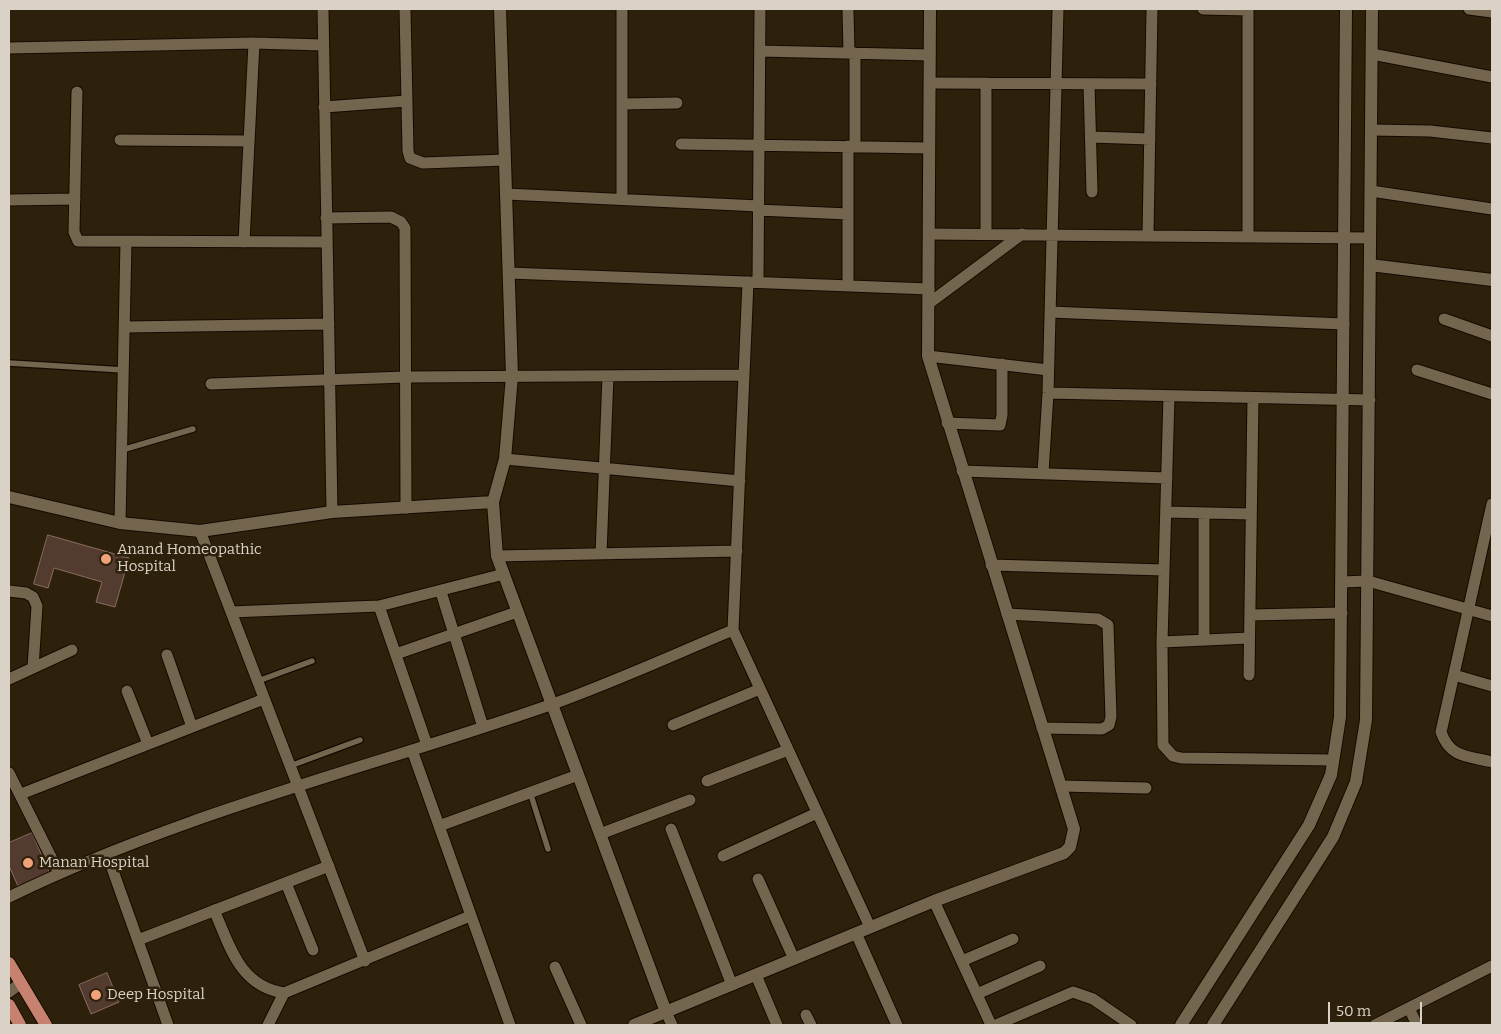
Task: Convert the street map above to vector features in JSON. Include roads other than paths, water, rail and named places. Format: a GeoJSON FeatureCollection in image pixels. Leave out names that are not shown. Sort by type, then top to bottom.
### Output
{"type":"FeatureCollection","features":[{"type":"Feature","properties":{"kind":"main road"},"geometry":{"type":"LineString","coordinates":[[9,963],[46,1025]]}},
{"type":"Feature","properties":{"kind":"main road"},"geometry":{"type":"LineString","coordinates":[[9,1005],[20,1025]]}},
{"type":"Feature","properties":{"kind":"street"},"geometry":{"type":"LineString","coordinates":[[323,9],[332,512]]}},
{"type":"Feature","properties":{"kind":"street"},"geometry":{"type":"LineString","coordinates":[[405,9],[408,151],[410,158],[416,162],[505,160]]}},
{"type":"Feature","properties":{"kind":"street"},"geometry":{"type":"LineString","coordinates":[[500,9],[512,376],[505,458],[493,502],[497,556],[672,1025]]}},
{"type":"Feature","properties":{"kind":"street"},"geometry":{"type":"LineString","coordinates":[[622,9],[622,199]]}},
{"type":"Feature","properties":{"kind":"street"},"geometry":{"type":"LineString","coordinates":[[760,9],[759,208],[744,375],[734,630],[870,927]]}},
{"type":"Feature","properties":{"kind":"street"},"geometry":{"type":"LineString","coordinates":[[848,9],[852,53],[848,286]]}},
{"type":"Feature","properties":{"kind":"street"},"geometry":{"type":"LineString","coordinates":[[634,1025],[934,901],[1064,852],[1070,847],[1074,829],[947,423],[928,356],[930,9]]}},
{"type":"Feature","properties":{"kind":"street"},"geometry":{"type":"LineString","coordinates":[[1043,473],[1048,393],[1058,9]]}},
{"type":"Feature","properties":{"kind":"street"},"geometry":{"type":"LineString","coordinates":[[1148,235],[1152,9]]}},
{"type":"Feature","properties":{"kind":"street"},"geometry":{"type":"LineString","coordinates":[[1203,9],[1248,10],[1248,236]]}},
{"type":"Feature","properties":{"kind":"street"},"geometry":{"type":"LineString","coordinates":[[1181,1025],[1309,825],[1331,775],[1340,717],[1346,9]]}},
{"type":"Feature","properties":{"kind":"street"},"geometry":{"type":"LineString","coordinates":[[1213,1025],[1333,837],[1356,782],[1366,720],[1372,9]]}},
{"type":"Feature","properties":{"kind":"street"},"geometry":{"type":"LineString","coordinates":[[1469,9],[1492,12]]}},
{"type":"Feature","properties":{"kind":"street"},"geometry":{"type":"LineString","coordinates":[[9,48],[254,43],[323,45]]}},
{"type":"Feature","properties":{"kind":"street"},"geometry":{"type":"LineString","coordinates":[[244,242],[254,43]]}},
{"type":"Feature","properties":{"kind":"street"},"geometry":{"type":"LineString","coordinates":[[760,51],[930,55]]}},
{"type":"Feature","properties":{"kind":"street"},"geometry":{"type":"LineString","coordinates":[[1372,54],[1492,77]]}},
{"type":"Feature","properties":{"kind":"street"},"geometry":{"type":"LineString","coordinates":[[930,83],[1151,84]]}},
{"type":"Feature","properties":{"kind":"street"},"geometry":{"type":"LineString","coordinates":[[986,83],[986,234]]}},
{"type":"Feature","properties":{"kind":"street"},"geometry":{"type":"LineString","coordinates":[[1089,84],[1092,192]]}},
{"type":"Feature","properties":{"kind":"street"},"geometry":{"type":"LineString","coordinates":[[77,92],[74,232],[78,241],[327,242]]}},
{"type":"Feature","properties":{"kind":"street"},"geometry":{"type":"LineString","coordinates":[[324,107],[407,102]]}},
{"type":"Feature","properties":{"kind":"street"},"geometry":{"type":"LineString","coordinates":[[622,104],[677,104]]}},
{"type":"Feature","properties":{"kind":"street"},"geometry":{"type":"LineString","coordinates":[[1371,130],[1430,131],[1492,138]]}},
{"type":"Feature","properties":{"kind":"street"},"geometry":{"type":"LineString","coordinates":[[1091,137],[1150,139]]}},
{"type":"Feature","properties":{"kind":"street"},"geometry":{"type":"LineString","coordinates":[[120,140],[250,142]]}},
{"type":"Feature","properties":{"kind":"street"},"geometry":{"type":"LineString","coordinates":[[681,144],[929,148]]}},
{"type":"Feature","properties":{"kind":"street"},"geometry":{"type":"LineString","coordinates":[[1371,191],[1492,209]]}},
{"type":"Feature","properties":{"kind":"street"},"geometry":{"type":"LineString","coordinates":[[506,194],[622,199],[848,214]]}},
{"type":"Feature","properties":{"kind":"street"},"geometry":{"type":"LineString","coordinates":[[9,200],[75,199]]}},
{"type":"Feature","properties":{"kind":"street"},"geometry":{"type":"LineString","coordinates":[[326,218],[391,217],[401,222],[404,228],[406,508]]}},
{"type":"Feature","properties":{"kind":"street"},"geometry":{"type":"LineString","coordinates":[[929,234],[1370,238]]}},
{"type":"Feature","properties":{"kind":"street"},"geometry":{"type":"LineString","coordinates":[[928,304],[1022,234]]}},
{"type":"Feature","properties":{"kind":"street"},"geometry":{"type":"LineString","coordinates":[[120,523],[126,242]]}},
{"type":"Feature","properties":{"kind":"street"},"geometry":{"type":"LineString","coordinates":[[1370,265],[1492,280]]}},
{"type":"Feature","properties":{"kind":"street"},"geometry":{"type":"LineString","coordinates":[[509,273],[929,289]]}},
{"type":"Feature","properties":{"kind":"street"},"geometry":{"type":"LineString","coordinates":[[1050,312],[1344,324]]}},
{"type":"Feature","properties":{"kind":"street"},"geometry":{"type":"LineString","coordinates":[[1444,319],[1492,336]]}},
{"type":"Feature","properties":{"kind":"street"},"geometry":{"type":"LineString","coordinates":[[125,327],[329,324]]}},
{"type":"Feature","properties":{"kind":"street"},"geometry":{"type":"LineString","coordinates":[[928,356],[1048,370]]}},
{"type":"Feature","properties":{"kind":"street"},"geometry":{"type":"LineString","coordinates":[[947,423],[1000,425],[1002,415],[1002,364]]}},
{"type":"Feature","properties":{"kind":"street"},"geometry":{"type":"LineString","coordinates":[[1417,370],[1492,394]]}},
{"type":"Feature","properties":{"kind":"street"},"geometry":{"type":"LineString","coordinates":[[211,384],[405,377],[744,375]]}},
{"type":"Feature","properties":{"kind":"street"},"geometry":{"type":"LineString","coordinates":[[601,554],[608,376]]}},
{"type":"Feature","properties":{"kind":"street"},"geometry":{"type":"LineString","coordinates":[[1048,393],[1370,400]]}},
{"type":"Feature","properties":{"kind":"street"},"geometry":{"type":"LineString","coordinates":[[1169,396],[1162,642],[1163,745],[1173,756],[1181,758],[1333,760]]}},
{"type":"Feature","properties":{"kind":"street"},"geometry":{"type":"LineString","coordinates":[[1249,675],[1253,398]]}},
{"type":"Feature","properties":{"kind":"street"},"geometry":{"type":"LineString","coordinates":[[505,458],[740,481]]}},
{"type":"Feature","properties":{"kind":"street"},"geometry":{"type":"LineString","coordinates":[[962,470],[1167,478]]}},
{"type":"Feature","properties":{"kind":"street"},"geometry":{"type":"LineString","coordinates":[[9,497],[120,523],[200,531],[332,512],[493,502]]}},
{"type":"Feature","properties":{"kind":"street"},"geometry":{"type":"LineString","coordinates":[[1492,504],[1442,732],[1446,745],[1453,752],[1492,762]]}},
{"type":"Feature","properties":{"kind":"street"},"geometry":{"type":"LineString","coordinates":[[1166,512],[1251,514]]}},
{"type":"Feature","properties":{"kind":"street"},"geometry":{"type":"LineString","coordinates":[[1204,513],[1204,640]]}},
{"type":"Feature","properties":{"kind":"street"},"geometry":{"type":"LineString","coordinates":[[200,531],[365,961]]}},
{"type":"Feature","properties":{"kind":"street"},"geometry":{"type":"LineString","coordinates":[[497,556],[737,550]]}},
{"type":"Feature","properties":{"kind":"street"},"geometry":{"type":"LineString","coordinates":[[991,565],[1164,570]]}},
{"type":"Feature","properties":{"kind":"street"},"geometry":{"type":"LineString","coordinates":[[231,612],[379,606],[441,592],[504,574]]}},
{"type":"Feature","properties":{"kind":"street"},"geometry":{"type":"LineString","coordinates":[[1342,582],[1368,581],[1492,616]]}},
{"type":"Feature","properties":{"kind":"street"},"geometry":{"type":"LineString","coordinates":[[9,591],[26,593],[33,597],[37,606],[33,668]]}},
{"type":"Feature","properties":{"kind":"street"},"geometry":{"type":"LineString","coordinates":[[441,592],[484,727]]}},
{"type":"Feature","properties":{"kind":"street"},"geometry":{"type":"LineString","coordinates":[[379,606],[427,745]]}},
{"type":"Feature","properties":{"kind":"street"},"geometry":{"type":"LineString","coordinates":[[396,654],[518,612]]}},
{"type":"Feature","properties":{"kind":"street"},"geometry":{"type":"LineString","coordinates":[[1250,615],[1342,613]]}},
{"type":"Feature","properties":{"kind":"street"},"geometry":{"type":"LineString","coordinates":[[1007,614],[1098,619],[1108,625],[1111,717],[1109,726],[1102,729],[1042,728]]}},
{"type":"Feature","properties":{"kind":"street"},"geometry":{"type":"LineString","coordinates":[[9,897],[59,873],[156,834],[552,704],[734,630]]}},
{"type":"Feature","properties":{"kind":"street"},"geometry":{"type":"LineString","coordinates":[[1162,642],[1249,638]]}},
{"type":"Feature","properties":{"kind":"street"},"geometry":{"type":"LineString","coordinates":[[9,680],[72,650]]}},
{"type":"Feature","properties":{"kind":"street"},"geometry":{"type":"LineString","coordinates":[[166,655],[192,727]]}},
{"type":"Feature","properties":{"kind":"street"},"geometry":{"type":"LineString","coordinates":[[1454,675],[1492,686]]}},
{"type":"Feature","properties":{"kind":"street"},"geometry":{"type":"LineString","coordinates":[[674,725],[760,689]]}},
{"type":"Feature","properties":{"kind":"street"},"geometry":{"type":"LineString","coordinates":[[127,691],[148,744]]}},
{"type":"Feature","properties":{"kind":"street"},"geometry":{"type":"LineString","coordinates":[[21,794],[264,699]]}},
{"type":"Feature","properties":{"kind":"street"},"geometry":{"type":"LineString","coordinates":[[412,750],[510,1025]]}},
{"type":"Feature","properties":{"kind":"street"},"geometry":{"type":"LineString","coordinates":[[707,781],[788,750]]}},
{"type":"Feature","properties":{"kind":"street"},"geometry":{"type":"LineString","coordinates":[[9,773],[59,873]]}},
{"type":"Feature","properties":{"kind":"street"},"geometry":{"type":"LineString","coordinates":[[439,826],[578,775]]}},
{"type":"Feature","properties":{"kind":"street"},"geometry":{"type":"LineString","coordinates":[[1061,786],[1146,788]]}},
{"type":"Feature","properties":{"kind":"street"},"geometry":{"type":"LineString","coordinates":[[600,834],[690,800]]}},
{"type":"Feature","properties":{"kind":"street"},"geometry":{"type":"LineString","coordinates":[[723,856],[817,813]]}},
{"type":"Feature","properties":{"kind":"street"},"geometry":{"type":"LineString","coordinates":[[671,829],[732,984]]}},
{"type":"Feature","properties":{"kind":"street"},"geometry":{"type":"LineString","coordinates":[[107,854],[168,1025]]}},
{"type":"Feature","properties":{"kind":"street"},"geometry":{"type":"LineString","coordinates":[[138,940],[329,866]]}},
{"type":"Feature","properties":{"kind":"street"},"geometry":{"type":"LineString","coordinates":[[758,879],[794,959]]}},
{"type":"Feature","properties":{"kind":"street"},"geometry":{"type":"LineString","coordinates":[[286,883],[313,950]]}},
{"type":"Feature","properties":{"kind":"street"},"geometry":{"type":"LineString","coordinates":[[934,901],[991,1025]]}},
{"type":"Feature","properties":{"kind":"street"},"geometry":{"type":"LineString","coordinates":[[214,910],[241,970],[263,987],[284,993],[470,916]]}},
{"type":"Feature","properties":{"kind":"street"},"geometry":{"type":"LineString","coordinates":[[856,933],[897,1025]]}},
{"type":"Feature","properties":{"kind":"street"},"geometry":{"type":"LineString","coordinates":[[962,961],[1013,939]]}},
{"type":"Feature","properties":{"kind":"street"},"geometry":{"type":"LineString","coordinates":[[977,994],[1040,966]]}},
{"type":"Feature","properties":{"kind":"street"},"geometry":{"type":"LineString","coordinates":[[1375,1025],[1492,966]]}},
{"type":"Feature","properties":{"kind":"street"},"geometry":{"type":"LineString","coordinates":[[555,967],[582,1025]]}},
{"type":"Feature","properties":{"kind":"street"},"geometry":{"type":"LineString","coordinates":[[756,975],[777,1025]]}},
{"type":"Feature","properties":{"kind":"street"},"geometry":{"type":"LineString","coordinates":[[9,992],[20,983]]}},
{"type":"Feature","properties":{"kind":"street"},"geometry":{"type":"LineString","coordinates":[[996,1025],[1073,992],[1093,999],[1131,1025]]}},
{"type":"Feature","properties":{"kind":"street"},"geometry":{"type":"LineString","coordinates":[[268,1025],[284,993]]}},
{"type":"Feature","properties":{"kind":"street"},"geometry":{"type":"LineString","coordinates":[[1409,1008],[1417,1025]]}},
{"type":"Feature","properties":{"kind":"lane"},"geometry":{"type":"LineString","coordinates":[[9,363],[124,370]]}},
{"type":"Feature","properties":{"kind":"lane"},"geometry":{"type":"LineString","coordinates":[[122,450],[193,429]]}},
{"type":"Feature","properties":{"kind":"lane"},"geometry":{"type":"LineString","coordinates":[[258,681],[312,661]]}},
{"type":"Feature","properties":{"kind":"lane"},"geometry":{"type":"LineString","coordinates":[[290,766],[360,740]]}},
{"type":"Feature","properties":{"kind":"lane"},"geometry":{"type":"LineString","coordinates":[[530,792],[548,849]]}},
{"type":"Feature","properties":{"kind":"place","name":"Anand Homeopathic Hospital"},"geometry":{"type":"Point","coordinates":[106,559]}},
{"type":"Feature","properties":{"kind":"place","name":"Manan Hospital"},"geometry":{"type":"Point","coordinates":[28,863]}},
{"type":"Feature","properties":{"kind":"place","name":"Deep Hospital"},"geometry":{"type":"Point","coordinates":[96,995]}}]}
